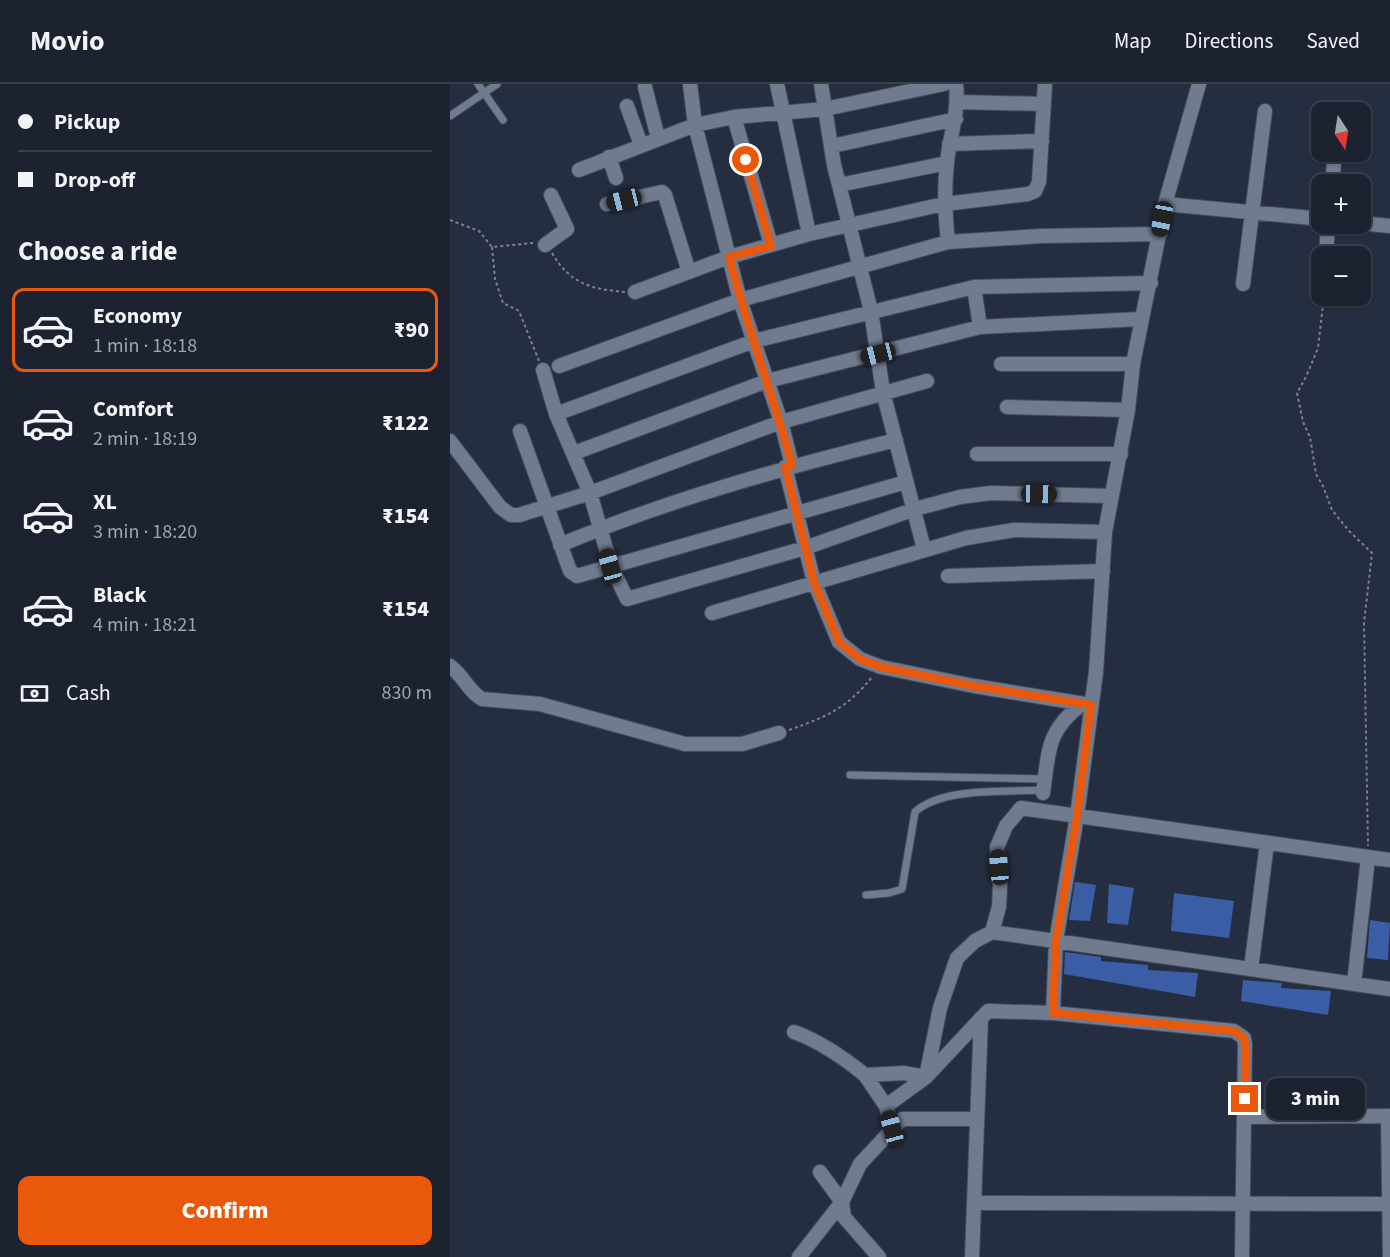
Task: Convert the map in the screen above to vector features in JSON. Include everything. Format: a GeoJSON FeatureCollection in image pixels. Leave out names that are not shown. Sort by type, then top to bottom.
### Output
{"type":"FeatureCollection","features":[{"type":"Feature","properties":{"kind":"street"},"geometry":{"type":"LineString","coordinates":[[690,84],[695,124],[740,300],[781,422],[796,512],[814,582],[839,642],[860,659],[881,667],[974,686],[1087,704]]}},
{"type":"Feature","properties":{"kind":"street"},"geometry":{"type":"LineString","coordinates":[[777,84],[809,234]]}},
{"type":"Feature","properties":{"kind":"street"},"geometry":{"type":"LineString","coordinates":[[821,84],[839,185],[871,311],[882,392],[924,549]]}},
{"type":"Feature","properties":{"kind":"street"},"geometry":{"type":"LineString","coordinates":[[579,170],[695,124],[734,117],[825,108],[944,84]]}},
{"type":"Feature","properties":{"kind":"street"},"geometry":{"type":"LineString","coordinates":[[948,242],[944,204],[947,163],[958,102],[956,84]]}},
{"type":"Feature","properties":{"kind":"street"},"geometry":{"type":"LineString","coordinates":[[634,292],[729,257],[809,234],[944,204],[1028,194],[1035,191],[1040,182],[1045,84]]}},
{"type":"Feature","properties":{"kind":"street"},"geometry":{"type":"LineString","coordinates":[[1053,1013],[1056,941],[1077,816],[1087,704],[1096,672],[1105,532],[1121,454],[1141,319],[1151,283],[1165,204],[1199,84]]}},
{"type":"Feature","properties":{"kind":"street"},"geometry":{"type":"LineString","coordinates":[[645,87],[658,138]]}},
{"type":"Feature","properties":{"kind":"street"},"geometry":{"type":"LineString","coordinates":[[958,102],[1043,104]]}},
{"type":"Feature","properties":{"kind":"street"},"geometry":{"type":"LineString","coordinates":[[627,106],[641,145]]}},
{"type":"Feature","properties":{"kind":"street"},"geometry":{"type":"LineString","coordinates":[[1244,284],[1265,111]]}},
{"type":"Feature","properties":{"kind":"street"},"geometry":{"type":"LineString","coordinates":[[734,117],[771,246]]}},
{"type":"Feature","properties":{"kind":"street"},"geometry":{"type":"LineString","coordinates":[[832,146],[956,119]]}},
{"type":"Feature","properties":{"kind":"street"},"geometry":{"type":"LineString","coordinates":[[950,144],[1042,141]]}},
{"type":"Feature","properties":{"kind":"street"},"geometry":{"type":"LineString","coordinates":[[609,157],[616,178]]}},
{"type":"Feature","properties":{"kind":"street"},"geometry":{"type":"LineString","coordinates":[[839,185],[947,163]]}},
{"type":"Feature","properties":{"kind":"street"},"geometry":{"type":"LineString","coordinates":[[607,204],[662,192],[665,195],[688,272]]}},
{"type":"Feature","properties":{"kind":"street"},"geometry":{"type":"LineString","coordinates":[[545,245],[567,229],[551,195]]}},
{"type":"Feature","properties":{"kind":"street"},"geometry":{"type":"LineString","coordinates":[[1165,204],[1311,218]]}},
{"type":"Feature","properties":{"kind":"street"},"geometry":{"type":"LineString","coordinates":[[1371,224],[1390,226]]}},
{"type":"Feature","properties":{"kind":"street"},"geometry":{"type":"LineString","coordinates":[[559,366],[740,300],[948,242],[1041,236],[1160,234]]}},
{"type":"Feature","properties":{"kind":"street"},"geometry":{"type":"LineString","coordinates":[[556,414],[754,341],[974,287],[1151,283]]}},
{"type":"Feature","properties":{"kind":"street"},"geometry":{"type":"LineString","coordinates":[[974,287],[980,327]]}},
{"type":"Feature","properties":{"kind":"street"},"geometry":{"type":"LineString","coordinates":[[574,453],[767,381],[980,327],[1141,319]]}},
{"type":"Feature","properties":{"kind":"street"},"geometry":{"type":"LineString","coordinates":[[1001,364],[1133,364]]}},
{"type":"Feature","properties":{"kind":"street"},"geometry":{"type":"LineString","coordinates":[[543,370],[556,414],[590,493],[610,566],[625,598],[630,599],[805,548],[915,509],[976,494],[1111,496]]}},
{"type":"Feature","properties":{"kind":"street"},"geometry":{"type":"LineString","coordinates":[[450,441],[506,513],[519,515],[590,493],[781,422],[927,381]]}},
{"type":"Feature","properties":{"kind":"street"},"geometry":{"type":"LineString","coordinates":[[1007,407],[1128,410]]}},
{"type":"Feature","properties":{"kind":"street"},"geometry":{"type":"LineString","coordinates":[[520,431],[560,545],[570,571],[575,576],[906,482]]}},
{"type":"Feature","properties":{"kind":"street"},"geometry":{"type":"LineString","coordinates":[[560,545],[600,528],[789,466],[896,440]]}},
{"type":"Feature","properties":{"kind":"street"},"geometry":{"type":"LineString","coordinates":[[977,454],[1121,454]]}},
{"type":"Feature","properties":{"kind":"street"},"geometry":{"type":"LineString","coordinates":[[712,613],[966,538],[1014,530],[1105,532]]}},
{"type":"Feature","properties":{"kind":"street"},"geometry":{"type":"LineString","coordinates":[[948,576],[1103,572]]}},
{"type":"Feature","properties":{"kind":"street"},"geometry":{"type":"LineString","coordinates":[[450,666],[458,672],[473,694],[482,699],[540,704],[685,744],[742,744],[779,733]]}},
{"type":"Feature","properties":{"kind":"street"},"geometry":{"type":"LineString","coordinates":[[1043,787],[1053,734],[1067,715],[1087,704]]}},
{"type":"Feature","properties":{"kind":"street"},"geometry":{"type":"LineString","coordinates":[[992,932],[999,907],[997,847],[1006,826],[1021,808],[1390,860]]}},
{"type":"Feature","properties":{"kind":"street"},"geometry":{"type":"LineString","coordinates":[[1251,969],[1267,843]]}},
{"type":"Feature","properties":{"kind":"street"},"geometry":{"type":"LineString","coordinates":[[1354,984],[1368,858]]}},
{"type":"Feature","properties":{"kind":"street"},"geometry":{"type":"LineString","coordinates":[[926,1077],[940,1008],[957,958],[975,941],[992,932],[1390,989]]}},
{"type":"Feature","properties":{"kind":"street"},"geometry":{"type":"LineString","coordinates":[[886,1106],[926,1077],[985,1013],[992,1010],[1053,1013],[1240,1033],[1245,1044],[1242,1257]]}},
{"type":"Feature","properties":{"kind":"street"},"geometry":{"type":"LineString","coordinates":[[972,1257],[981,1018]]}},
{"type":"Feature","properties":{"kind":"street"},"geometry":{"type":"LineString","coordinates":[[794,1032],[850,1064],[865,1076],[886,1106],[892,1128]]}},
{"type":"Feature","properties":{"kind":"street"},"geometry":{"type":"LineString","coordinates":[[865,1076],[904,1073],[926,1077]]}},
{"type":"Feature","properties":{"kind":"street"},"geometry":{"type":"LineString","coordinates":[[1245,1117],[1389,1116],[1390,1257]]}},
{"type":"Feature","properties":{"kind":"street"},"geometry":{"type":"LineString","coordinates":[[799,1257],[842,1202],[860,1164],[902,1119],[976,1119]]}},
{"type":"Feature","properties":{"kind":"street"},"geometry":{"type":"LineString","coordinates":[[820,1172],[842,1202],[844,1216],[879,1257]]}},
{"type":"Feature","properties":{"kind":"street"},"geometry":{"type":"LineString","coordinates":[[974,1203],[1390,1204]]}},
{"type":"Feature","properties":{"kind":"lane"},"geometry":{"type":"LineString","coordinates":[[478,84],[503,120]]}},
{"type":"Feature","properties":{"kind":"lane"},"geometry":{"type":"LineString","coordinates":[[450,116],[497,84]]}},
{"type":"Feature","properties":{"kind":"lane"},"geometry":{"type":"LineString","coordinates":[[850,775],[1043,787]]}},
{"type":"Feature","properties":{"kind":"lane"},"geometry":{"type":"LineString","coordinates":[[866,895],[889,893],[902,889],[915,812],[922,806],[949,795],[1043,787]]}},
{"type":"Feature","properties":{"kind":"path"},"geometry":{"type":"LineString","coordinates":[[450,220],[479,231],[492,247],[495,279],[503,303],[519,310],[543,370]]}},
{"type":"Feature","properties":{"kind":"path"},"geometry":{"type":"LineString","coordinates":[[492,247],[537,243],[545,245],[560,266],[582,284],[596,289],[634,292]]}},
{"type":"Feature","properties":{"kind":"path"},"geometry":{"type":"LineString","coordinates":[[1323,306],[1318,348],[1297,393],[1303,422],[1310,436],[1316,474],[1332,510],[1349,531],[1372,553],[1364,623],[1368,858]]}},
{"type":"Feature","properties":{"kind":"path"},"geometry":{"type":"LineString","coordinates":[[779,733],[825,717],[848,703],[881,667]]}},
{"type":"Feature","properties":{"kind":"building"},"geometry":{"type":"Polygon","coordinates":[[[1075,882],[1096,885],[1090,921],[1069,920],[1075,882]]]}},
{"type":"Feature","properties":{"kind":"building"},"geometry":{"type":"Polygon","coordinates":[[[1109,884],[1134,888],[1128,925],[1107,923],[1109,884]]]}},
{"type":"Feature","properties":{"kind":"building"},"geometry":{"type":"Polygon","coordinates":[[[1174,893],[1234,901],[1229,938],[1171,931],[1174,893]]]}},
{"type":"Feature","properties":{"kind":"building"},"geometry":{"type":"Polygon","coordinates":[[[1370,920],[1390,923],[1388,960],[1367,958],[1370,920]]]}},
{"type":"Feature","properties":{"kind":"building"},"geometry":{"type":"Polygon","coordinates":[[[1065,952],[1101,957],[1101,961],[1148,965],[1148,970],[1198,973],[1195,997],[1064,974],[1065,952]]]}},
{"type":"Feature","properties":{"kind":"building"},"geometry":{"type":"Polygon","coordinates":[[[1243,980],[1282,983],[1281,988],[1331,991],[1328,1015],[1241,1001],[1243,980]]]}},
{"type":"Feature","properties":{"kind":"route"},"geometry":{"type":"LineString","coordinates":[[746,160],[771,246],[729,257],[740,300],[781,422],[792,465],[785,467],[814,582],[839,642],[860,659],[881,667],[974,686],[1091,705],[1077,816],[1056,941],[1053,1013],[1240,1033],[1245,1044],[1245,1099]]}}]}
